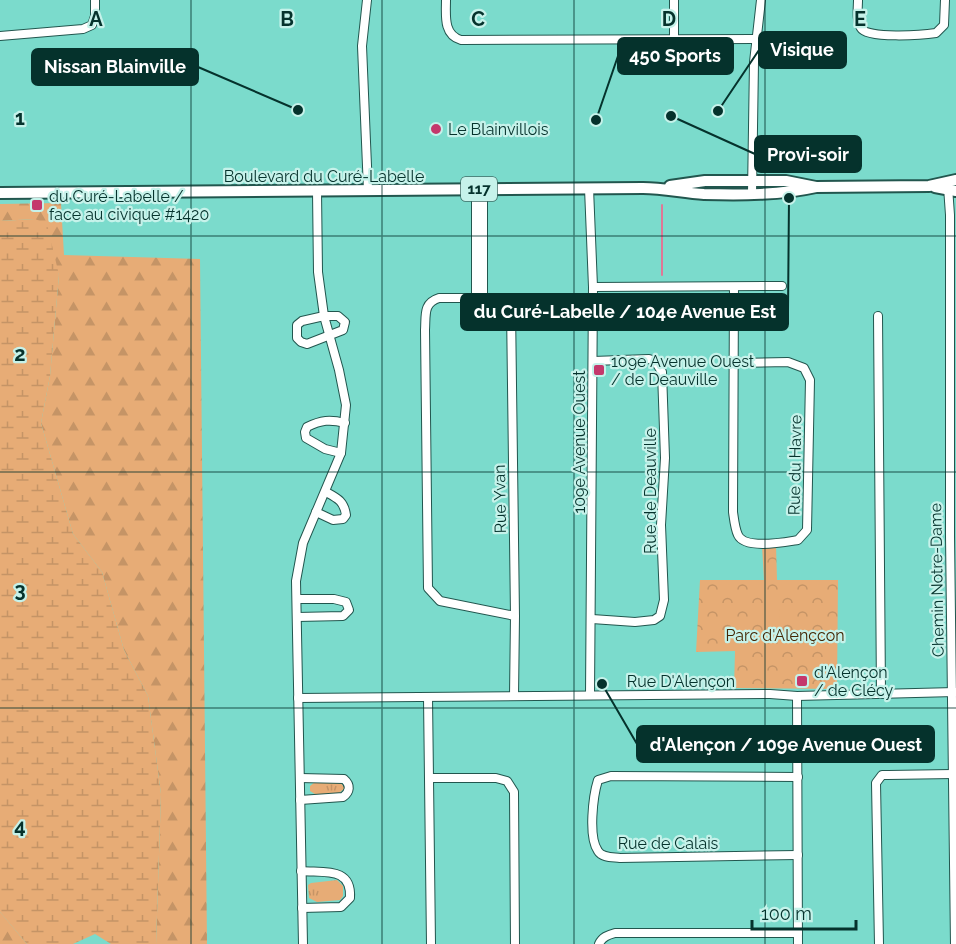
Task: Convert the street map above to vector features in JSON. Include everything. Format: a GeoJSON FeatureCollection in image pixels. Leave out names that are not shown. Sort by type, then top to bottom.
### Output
{"type":"FeatureCollection","features":[{"type":"Feature","properties":{"kind":"main road","name":"Boulevard du Curé-Labelle"},"geometry":{"type":"LineString","coordinates":[[649,188],[705,181],[788,181],[816,187]]}},
{"type":"Feature","properties":{"kind":"main road","name":"Boulevard du Curé-Labelle"},"geometry":{"type":"LineString","coordinates":[[0,193],[649,188],[705,194],[788,193],[816,187],[952,186]]}},
{"type":"Feature","properties":{"kind":"street"},"geometry":{"type":"LineString","coordinates":[[0,36],[83,29],[92,25],[95,16],[95,0]]}},
{"type":"Feature","properties":{"kind":"street"},"geometry":{"type":"LineString","coordinates":[[367,0],[362,46],[368,190]]}},
{"type":"Feature","properties":{"kind":"street"},"geometry":{"type":"LineString","coordinates":[[446,0],[448,32],[460,40],[756,39]]}},
{"type":"Feature","properties":{"kind":"street"},"geometry":{"type":"LineString","coordinates":[[674,0],[674,38]]}},
{"type":"Feature","properties":{"kind":"street"},"geometry":{"type":"LineString","coordinates":[[752,193],[752,95],[761,0]]}},
{"type":"Feature","properties":{"kind":"street"},"geometry":{"type":"LineString","coordinates":[[858,0],[859,25],[864,32],[874,35],[936,33],[944,25],[945,0]]}},
{"type":"Feature","properties":{"kind":"street","name":"Chemin Notre-Dame"},"geometry":{"type":"LineString","coordinates":[[952,186],[950,215],[953,280],[950,536],[954,692],[955,944]]}},
{"type":"Feature","properties":{"kind":"street","name":"109e Avenue Ouest"},"geometry":{"type":"LineString","coordinates":[[589,188],[593,287],[590,695]]}},
{"type":"Feature","properties":{"kind":"street"},"geometry":{"type":"LineString","coordinates":[[479,189],[480,298],[438,298],[431,300],[427,306],[425,330],[428,588],[441,601],[515,616]]}},
{"type":"Feature","properties":{"kind":"street"},"geometry":{"type":"LineString","coordinates":[[303,944],[296,581],[303,543],[341,453],[346,405],[324,316],[318,272],[317,191]]}},
{"type":"Feature","properties":{"kind":"street","name":"Chemin Notre-Dame"},"geometry":{"type":"LineString","coordinates":[[950,215],[956,198]]}},
{"type":"Feature","properties":{"kind":"street"},"geometry":{"type":"LineString","coordinates":[[593,287],[782,286]]}},
{"type":"Feature","properties":{"kind":"street","name":"Rue du Havre"},"geometry":{"type":"LineString","coordinates":[[734,287],[733,512],[738,535],[742,541],[749,543],[768,544],[798,540],[807,530],[810,380],[804,368],[789,362],[734,363]]}},
{"type":"Feature","properties":{"kind":"street","name":"Rue Yvan"},"geometry":{"type":"LineString","coordinates":[[480,298],[502,298],[509,302],[512,317],[514,696]]}},
{"type":"Feature","properties":{"kind":"street"},"geometry":{"type":"LineString","coordinates":[[324,316],[338,316],[345,322],[343,330],[307,344],[297,338],[297,325],[302,321],[324,316]]}},
{"type":"Feature","properties":{"kind":"street"},"geometry":{"type":"LineString","coordinates":[[878,316],[881,694]]}},
{"type":"Feature","properties":{"kind":"street","name":"Rue de Deauville"},"geometry":{"type":"LineString","coordinates":[[592,619],[635,622],[654,620],[660,616],[664,600],[661,525],[664,458],[662,372],[655,362],[649,359],[593,361]]}},
{"type":"Feature","properties":{"kind":"street"},"geometry":{"type":"LineString","coordinates":[[341,453],[326,449],[306,438],[305,432],[307,427],[320,421],[333,420],[345,423]]}},
{"type":"Feature","properties":{"kind":"street"},"geometry":{"type":"LineString","coordinates":[[316,512],[333,520],[343,519],[346,515],[345,505],[326,492]]}},
{"type":"Feature","properties":{"kind":"street"},"geometry":{"type":"LineString","coordinates":[[297,599],[334,599],[346,602],[349,610],[343,616],[297,617]]}},
{"type":"Feature","properties":{"kind":"street","name":"Rue D'Alençon"},"geometry":{"type":"LineString","coordinates":[[298,698],[770,694],[797,696],[954,692]]}},
{"type":"Feature","properties":{"kind":"street"},"geometry":{"type":"LineString","coordinates":[[797,696],[798,944]]}},
{"type":"Feature","properties":{"kind":"street"},"geometry":{"type":"LineString","coordinates":[[428,697],[431,944]]}},
{"type":"Feature","properties":{"kind":"street"},"geometry":{"type":"LineString","coordinates":[[879,944],[876,783],[882,775],[953,774]]}},
{"type":"Feature","properties":{"kind":"street","name":"Rue de Calais"},"geometry":{"type":"LineString","coordinates":[[798,777],[611,776],[598,780],[594,794],[593,817],[594,842],[598,853],[604,856],[620,858],[798,855]]}},
{"type":"Feature","properties":{"kind":"street"},"geometry":{"type":"LineString","coordinates":[[300,778],[344,779],[349,789],[343,797],[300,800]]}},
{"type":"Feature","properties":{"kind":"street"},"geometry":{"type":"LineString","coordinates":[[430,778],[496,778],[507,781],[514,792],[515,944]]}},
{"type":"Feature","properties":{"kind":"street"},"geometry":{"type":"LineString","coordinates":[[302,871],[339,874],[346,878],[350,885],[350,898],[340,907],[302,908]]}},
{"type":"Feature","properties":{"kind":"street"},"geometry":{"type":"LineString","coordinates":[[599,944],[607,935],[615,933],[798,933]]}},
{"type":"Feature","properties":{"kind":"green space"},"geometry":{"type":"Polygon","coordinates":[[[61,203],[64,255],[200,259],[207,944],[156,944],[161,794],[148,696],[124,650],[102,572],[73,534],[41,423],[50,376],[59,275],[35,219],[0,221],[0,204],[61,203]]]}},
{"type":"Feature","properties":{"kind":"green space"},"geometry":{"type":"Polygon","coordinates":[[[35,219],[47,224],[59,275],[50,376],[41,423],[73,534],[102,572],[124,650],[148,696],[161,794],[156,944],[111,944],[95,934],[73,944],[27,944],[0,912],[0,221],[35,219]]]}},
{"type":"Feature","properties":{"kind":"green space","name":"Parc d'Alençcon"},"geometry":{"type":"Polygon","coordinates":[[[776,545],[777,580],[838,580],[837,689],[734,688],[735,651],[696,652],[700,580],[764,580],[762,546],[776,545]]]}},
{"type":"Feature","properties":{"kind":"green space"},"geometry":{"type":"Polygon","coordinates":[[[762,608],[779,608],[781,637],[764,638],[762,608]]]}},
{"type":"Feature","properties":{"kind":"green space"},"geometry":{"type":"Polygon","coordinates":[[[339,781],[345,788],[338,794],[318,796],[310,791],[310,786],[315,782],[339,781]]]}},
{"type":"Feature","properties":{"kind":"green space"},"geometry":{"type":"Polygon","coordinates":[[[337,880],[343,886],[343,896],[340,900],[317,902],[309,898],[308,885],[311,883],[337,880]]]}},
{"type":"Feature","properties":{"kind":"green space"},"geometry":{"type":"Polygon","coordinates":[[[1,913],[27,944],[0,944],[1,913]]]}},
{"type":"Feature","properties":{"kind":"waterway"},"geometry":{"type":"LineString","coordinates":[[662,205],[662,275]]}},
{"type":"Feature","properties":{"kind":"place","name":"Nissan Blainville"},"geometry":{"type":"Point","coordinates":[298,110]}},
{"type":"Feature","properties":{"kind":"place","name":"Visique"},"geometry":{"type":"Point","coordinates":[718,111]}},
{"type":"Feature","properties":{"kind":"place","name":"Provi-soir"},"geometry":{"type":"Point","coordinates":[671,116]}},
{"type":"Feature","properties":{"kind":"place","name":"450 Sports"},"geometry":{"type":"Point","coordinates":[596,120]}},
{"type":"Feature","properties":{"kind":"place","name":"Le Blainvillois"},"geometry":{"type":"Point","coordinates":[436,129]}},
{"type":"Feature","properties":{"kind":"place","name":"du Curé-Labelle / 104e Avenue Est"},"geometry":{"type":"Point","coordinates":[789,198]}},
{"type":"Feature","properties":{"kind":"place","name":"du Curé-Labelle / face au civique #1420"},"geometry":{"type":"Point","coordinates":[37,205]}},
{"type":"Feature","properties":{"kind":"place","name":"109e Avenue Ouest / de Deauville"},"geometry":{"type":"Point","coordinates":[599,370]}},
{"type":"Feature","properties":{"kind":"place","name":"d'Alençon / de Clécy"},"geometry":{"type":"Point","coordinates":[802,681]}},
{"type":"Feature","properties":{"kind":"place","name":"d'Alençon / 109e Avenue Ouest"},"geometry":{"type":"Point","coordinates":[602,684]}}]}
